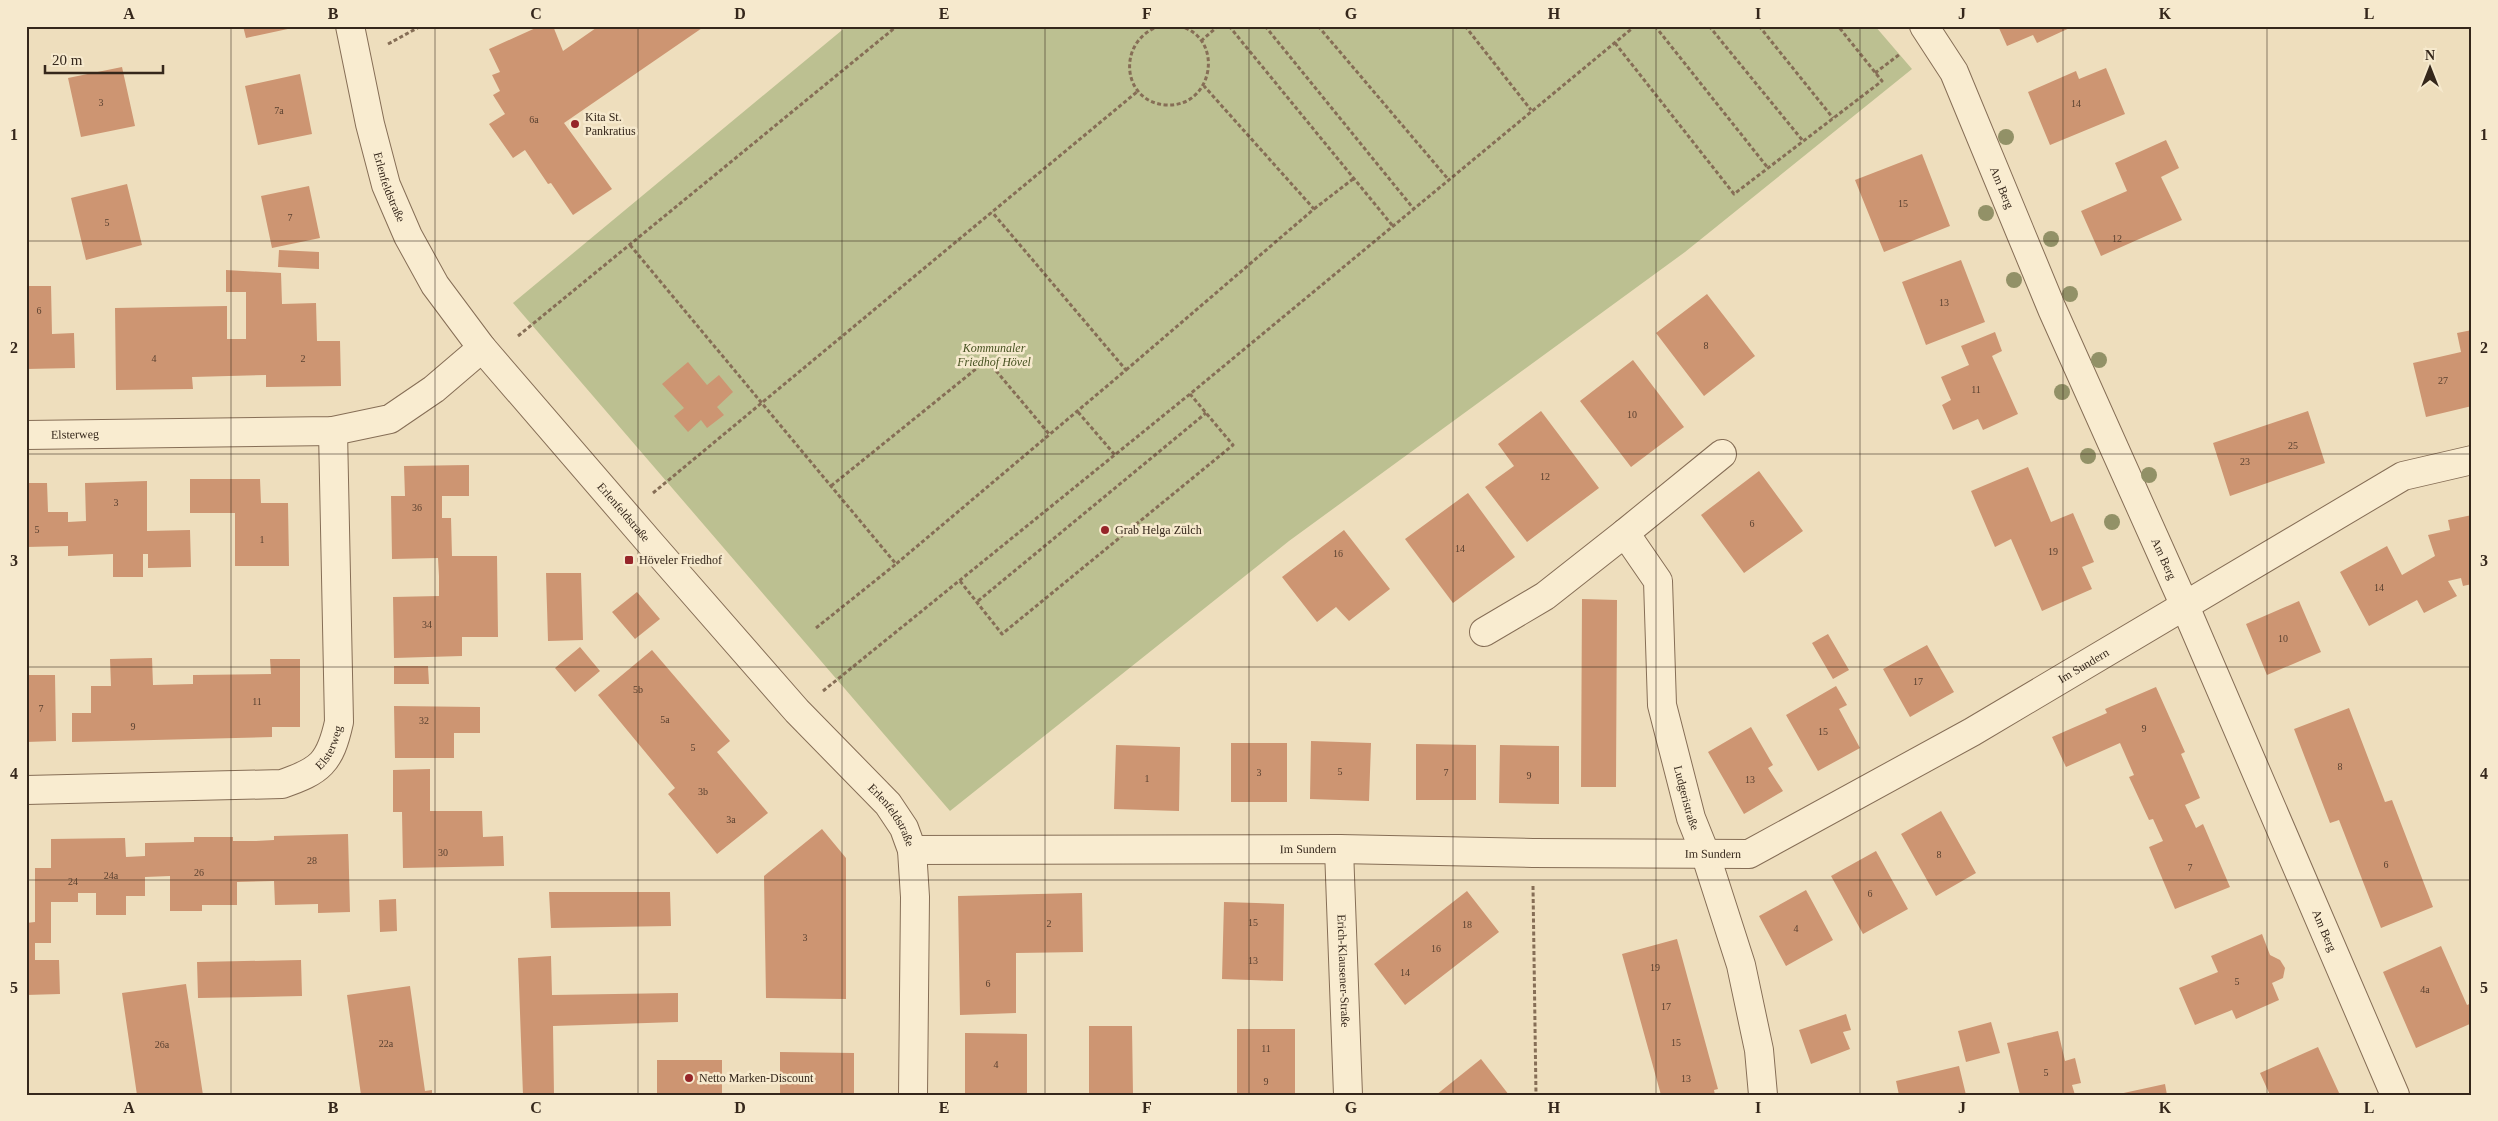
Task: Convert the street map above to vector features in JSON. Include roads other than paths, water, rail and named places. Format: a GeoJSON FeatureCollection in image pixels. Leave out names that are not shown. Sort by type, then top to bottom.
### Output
{"type":"FeatureCollection","features":[{"type":"Feature","properties":{"kind":"street","name":"Erlenfeldstraße"},"geometry":{"type":"LineString","coordinates":[[350,26],[370,124],[386,185],[408,236],[434,285],[487,352],[797,711],[888,804],[904,828],[912,850],[915,897],[913,1095]]}},
{"type":"Feature","properties":{"kind":"street","name":"Am Berg"},"geometry":{"type":"LineString","coordinates":[[1924,26],[1954,72],[2052,309],[2184,604],[2395,1095]]}},
{"type":"Feature","properties":{"kind":"street","name":"Elsterweg"},"geometry":{"type":"LineString","coordinates":[[26,435],[333,431],[390,419],[487,352]]}},
{"type":"Feature","properties":{"kind":"street","name":"Elsterweg"},"geometry":{"type":"LineString","coordinates":[[26,790],[282,784],[309,775],[325,760],[335,743],[339,722],[333,431]]}},
{"type":"Feature","properties":{"kind":"street"},"geometry":{"type":"LineString","coordinates":[[1484,632],[1545,596],[1625,534],[1722,454]]}},
{"type":"Feature","properties":{"kind":"street","name":"Im Sundern"},"geometry":{"type":"LineString","coordinates":[[912,850],[1339,849],[1533,853],[1705,852],[1749,854],[1972,732],[2184,604],[2403,476],[2472,460]]}},
{"type":"Feature","properties":{"kind":"street","name":"Ludgeristraße"},"geometry":{"type":"LineString","coordinates":[[1625,534],[1658,581],[1662,705],[1691,818],[1705,852],[1741,965],[1760,1050],[1763,1095]]}},
{"type":"Feature","properties":{"kind":"street","name":"Erich-Klausener-Straße"},"geometry":{"type":"LineString","coordinates":[[1339,849],[1348,1095]]}},
{"type":"Feature","properties":{"kind":"place","name":"Kita St. Pankratius"},"geometry":{"type":"Point","coordinates":[575,124]}},
{"type":"Feature","properties":{"kind":"place","name":"Grab Helga Zülch"},"geometry":{"type":"Point","coordinates":[1105,530]}},
{"type":"Feature","properties":{"kind":"place","name":"Höveler Friedhof"},"geometry":{"type":"Point","coordinates":[629,560]}},
{"type":"Feature","properties":{"kind":"place","name":"Netto Marken-Discount"},"geometry":{"type":"Point","coordinates":[689,1078]}},
{"type":"Feature","properties":{"kind":"park label","name":"Kommunaler Friedhof Hövel"},"geometry":{"type":"Point","coordinates":[994,355]}}]}
